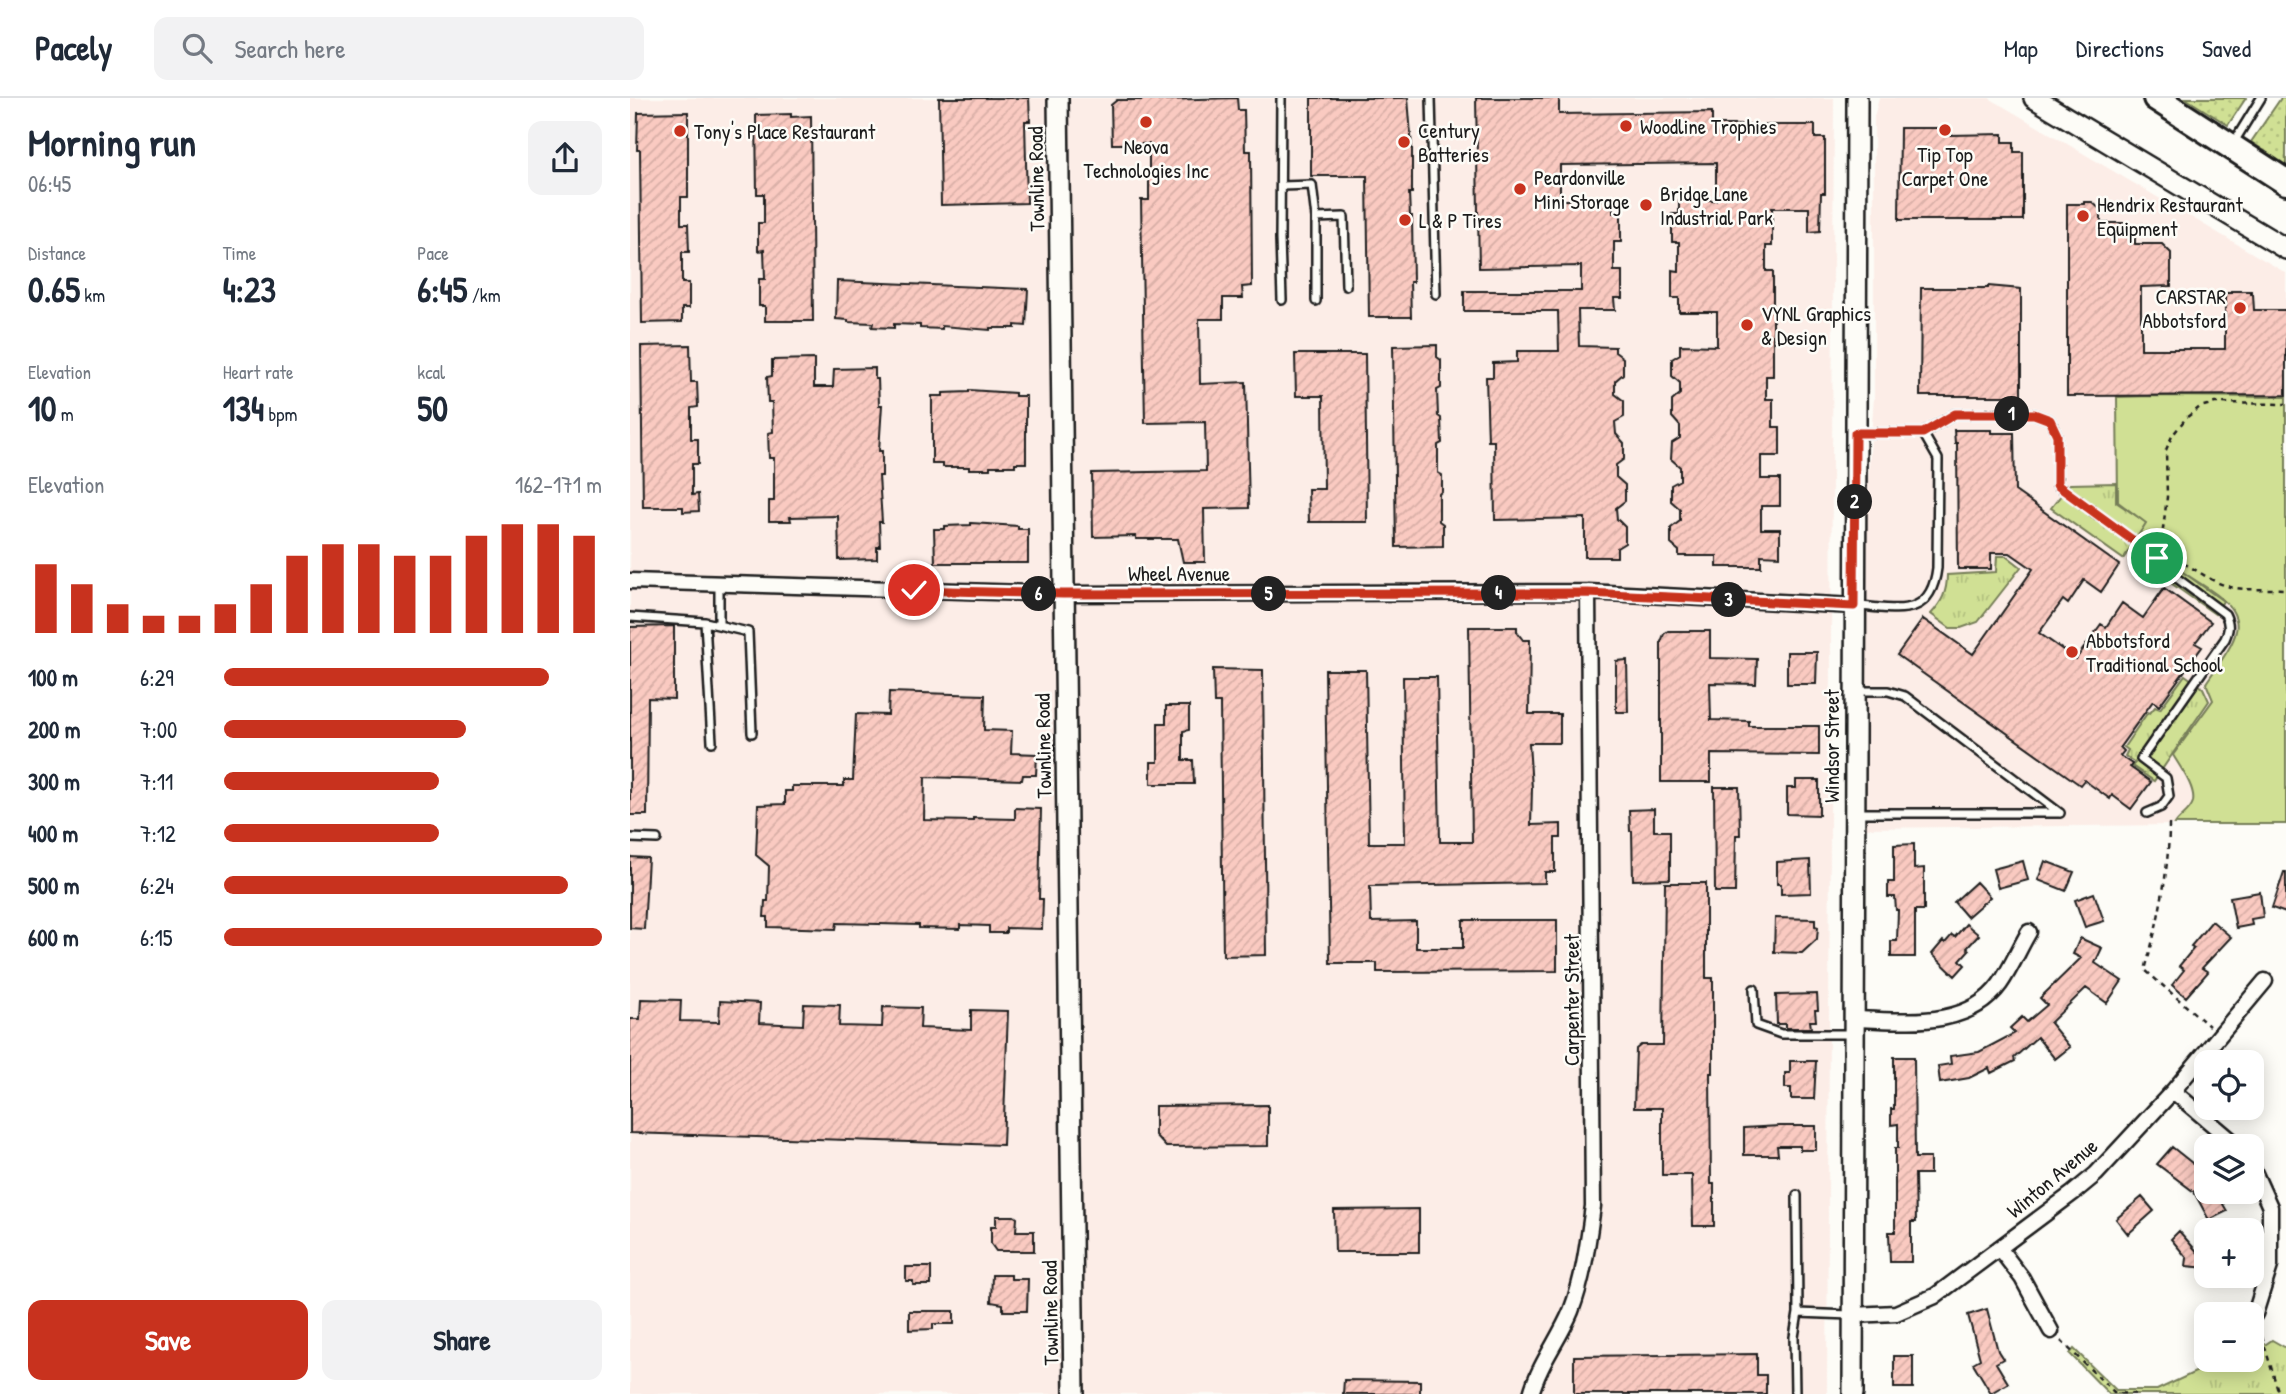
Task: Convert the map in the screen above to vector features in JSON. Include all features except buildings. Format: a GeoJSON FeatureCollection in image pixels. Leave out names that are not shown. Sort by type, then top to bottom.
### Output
{"type":"FeatureCollection","features":[{"type":"Feature","properties":{"kind":"highway"},"geometry":{"type":"LineString","coordinates":[[2156,98],[2286,182]]}},
{"type":"Feature","properties":{"kind":"street","name":"Townline Road"},"geometry":{"type":"LineString","coordinates":[[1058,98],[1074,1394]]}},
{"type":"Feature","properties":{"kind":"street"},"geometry":{"type":"LineString","coordinates":[[2034,98],[2286,249]]}},
{"type":"Feature","properties":{"kind":"street","name":"Windsor Street"},"geometry":{"type":"LineString","coordinates":[[1853,1394],[1858,101]]}},
{"type":"Feature","properties":{"kind":"street","name":"Wheel Avenue"},"geometry":{"type":"LineString","coordinates":[[630,581],[1063,594],[1588,593],[1854,606]]}},
{"type":"Feature","properties":{"kind":"street","name":"Carpenter Street"},"geometry":{"type":"LineString","coordinates":[[1531,1394],[1536,1375],[1570,1313],[1585,1270],[1593,1206],[1588,593]]}},
{"type":"Feature","properties":{"kind":"street"},"geometry":{"type":"LineString","coordinates":[[1854,1027],[1947,1018],[1965,1013],[1984,1001],[1999,985],[2029,932]]}},
{"type":"Feature","properties":{"kind":"street","name":"Winton Avenue"},"geometry":{"type":"LineString","coordinates":[[1853,1315],[1896,1313],[1935,1296],[2096,1174],[2173,1091],[2265,981]]}},
{"type":"Feature","properties":{"kind":"street"},"geometry":{"type":"LineString","coordinates":[[2173,1091],[2224,1134]]}},
{"type":"Feature","properties":{"kind":"street"},"geometry":{"type":"LineString","coordinates":[[2259,1302],[2270,1266],[2270,1207],[2264,1194]]}},
{"type":"Feature","properties":{"kind":"street"},"geometry":{"type":"LineString","coordinates":[[1999,1248],[2022,1278],[2051,1331]]}},
{"type":"Feature","properties":{"kind":"lane"},"geometry":{"type":"LineString","coordinates":[[1281,98],[1282,300]]}},
{"type":"Feature","properties":{"kind":"lane"},"geometry":{"type":"LineString","coordinates":[[1431,98],[1436,295]]}},
{"type":"Feature","properties":{"kind":"lane"},"geometry":{"type":"LineString","coordinates":[[2232,145],[2261,98]]}},
{"type":"Feature","properties":{"kind":"lane"},"geometry":{"type":"LineString","coordinates":[[1281,186],[1312,185],[1316,218],[1316,301]]}},
{"type":"Feature","properties":{"kind":"lane"},"geometry":{"type":"LineString","coordinates":[[1316,218],[1344,217],[1346,286]]}},
{"type":"Feature","properties":{"kind":"lane"},"geometry":{"type":"LineString","coordinates":[[1855,433],[1923,433],[1955,414],[2034,414],[2050,420],[2057,435],[2057,485],[2157,558],[2170,573],[2225,614],[2229,622],[2225,639],[2141,759],[2166,778],[2169,796],[2161,807],[2147,813]]}},
{"type":"Feature","properties":{"kind":"lane"},"geometry":{"type":"LineString","coordinates":[[1854,606],[1904,610],[1920,605],[1929,596],[1935,582],[1938,459],[1923,433]]}},
{"type":"Feature","properties":{"kind":"lane"},"geometry":{"type":"LineString","coordinates":[[719,584],[719,625]]}},
{"type":"Feature","properties":{"kind":"lane"},"geometry":{"type":"LineString","coordinates":[[630,617],[705,622],[748,632],[751,733]]}},
{"type":"Feature","properties":{"kind":"lane"},"geometry":{"type":"LineString","coordinates":[[705,622],[712,742]]}},
{"type":"Feature","properties":{"kind":"lane"},"geometry":{"type":"LineString","coordinates":[[1854,691],[1888,691],[1905,696],[2060,813],[1854,813]]}},
{"type":"Feature","properties":{"kind":"lane"},"geometry":{"type":"LineString","coordinates":[[630,838],[657,839]]}},
{"type":"Feature","properties":{"kind":"lane"},"geometry":{"type":"LineString","coordinates":[[1754,989],[1756,1025],[1781,1034],[1854,1027]]}},
{"type":"Feature","properties":{"kind":"lane"},"geometry":{"type":"LineString","coordinates":[[1795,1394],[1794,1337],[1798,1312],[1797,1195]]}},
{"type":"Feature","properties":{"kind":"lane"},"geometry":{"type":"LineString","coordinates":[[1798,1312],[1853,1315]]}},
{"type":"Feature","properties":{"kind":"path"},"geometry":{"type":"LineString","coordinates":[[2165,551],[2162,537],[2166,497],[2166,450],[2172,436],[2186,418],[2200,407],[2215,403],[2286,404]]}},
{"type":"Feature","properties":{"kind":"path"},"geometry":{"type":"LineString","coordinates":[[2174,559],[2232,588],[2286,589]]}},
{"type":"Feature","properties":{"kind":"path"},"geometry":{"type":"LineString","coordinates":[[2169,824],[2169,850],[2155,934],[2145,971],[2220,1035]]}},
{"type":"Feature","properties":{"kind":"path"},"geometry":{"type":"LineString","coordinates":[[2051,1331],[2115,1394],[2140,1394]]}},
{"type":"Feature","properties":{"kind":"path"},"geometry":{"type":"LineString","coordinates":[[2264,1344],[2278,1391]]}},
{"type":"Feature","properties":{"kind":"shaded area"},"geometry":{"type":"Polygon","coordinates":[[[630,98],[1834,98],[1827,1394],[630,1394],[630,98]]]}},
{"type":"Feature","properties":{"kind":"shaded area","name":"Abbotsford Traditional School"},"geometry":{"type":"Polygon","coordinates":[[[1879,98],[1989,98],[2286,273],[2286,824],[1858,828],[1859,608],[1874,396],[1874,117],[1879,98]]]}},
{"type":"Feature","properties":{"kind":"green space"},"geometry":{"type":"Polygon","coordinates":[[[2185,98],[2246,98],[2228,125],[2185,98]]]}},
{"type":"Feature","properties":{"kind":"green space"},"geometry":{"type":"Polygon","coordinates":[[[2281,98],[2286,98],[2286,165],[2251,142],[2281,98]]]}},
{"type":"Feature","properties":{"kind":"green space"},"geometry":{"type":"Polygon","coordinates":[[[2117,397],[2286,397],[2286,824],[2175,824],[2190,809],[2193,796],[2187,778],[2173,755],[2213,700],[2206,683],[2231,644],[2237,623],[2232,610],[2221,598],[2138,536],[2146,523],[2118,502],[2117,397]]]}},
{"type":"Feature","properties":{"kind":"green space"},"geometry":{"type":"Polygon","coordinates":[[[2116,483],[2116,502],[2147,523],[2138,536],[2223,601],[2215,614],[2165,579],[2152,565],[2130,549],[2123,559],[2051,508],[2070,484],[2116,483]]]}},
{"type":"Feature","properties":{"kind":"green space"},"geometry":{"type":"Polygon","coordinates":[[[1997,556],[2007,556],[2021,567],[1978,622],[1961,628],[1950,628],[1931,614],[1943,596],[1947,575],[1996,572],[1997,556]]]}},
{"type":"Feature","properties":{"kind":"green space"},"geometry":{"type":"Polygon","coordinates":[[[2185,675],[2203,688],[2209,701],[2154,781],[2132,766],[2135,763],[2125,756],[2128,750],[2124,747],[2148,712],[2155,707],[2160,709],[2185,675]]]}},
{"type":"Feature","properties":{"kind":"green space"},"geometry":{"type":"Polygon","coordinates":[[[2272,1340],[2286,1348],[2286,1394],[2109,1394],[2070,1354],[2074,1349],[2116,1390],[2157,1390],[2195,1372],[2264,1372],[2266,1344],[2272,1340]]]}},
{"type":"Feature","properties":{"kind":"place","name":"Neova Technologies Inc"},"geometry":{"type":"Point","coordinates":[1146,122]}},
{"type":"Feature","properties":{"kind":"place","name":"Woodline Trophies"},"geometry":{"type":"Point","coordinates":[1626,126]}},
{"type":"Feature","properties":{"kind":"place","name":"Tip Top Carpet One"},"geometry":{"type":"Point","coordinates":[1945,130]}},
{"type":"Feature","properties":{"kind":"place","name":"Tony's Place Restaurant"},"geometry":{"type":"Point","coordinates":[680,131]}},
{"type":"Feature","properties":{"kind":"place","name":"Century Batteries"},"geometry":{"type":"Point","coordinates":[1404,142]}},
{"type":"Feature","properties":{"kind":"place","name":"Peardonville Mini Storage"},"geometry":{"type":"Point","coordinates":[1520,189]}},
{"type":"Feature","properties":{"kind":"place","name":"Bridge Lane Industrial Park"},"geometry":{"type":"Point","coordinates":[1646,205]}},
{"type":"Feature","properties":{"kind":"place","name":"Hendrix Restaurant Equipment"},"geometry":{"type":"Point","coordinates":[2083,216]}},
{"type":"Feature","properties":{"kind":"place","name":"L & P Tires"},"geometry":{"type":"Point","coordinates":[1405,220]}},
{"type":"Feature","properties":{"kind":"place","name":"CARSTAR Abbotsford"},"geometry":{"type":"Point","coordinates":[2240,308]}},
{"type":"Feature","properties":{"kind":"place","name":"VYNL Graphics & Design"},"geometry":{"type":"Point","coordinates":[1747,325]}},
{"type":"Feature","properties":{"kind":"place","name":"Abbotsford Traditional School"},"geometry":{"type":"Point","coordinates":[2072,652]}},
{"type":"Feature","properties":{"kind":"route"},"geometry":{"type":"LineString","coordinates":[[914,590],[1063,594],[1588,593],[1854,606],[1855,433],[1923,433],[1955,414],[2034,414],[2050,420],[2057,435],[2057,485],[2157,558]]}}]}
